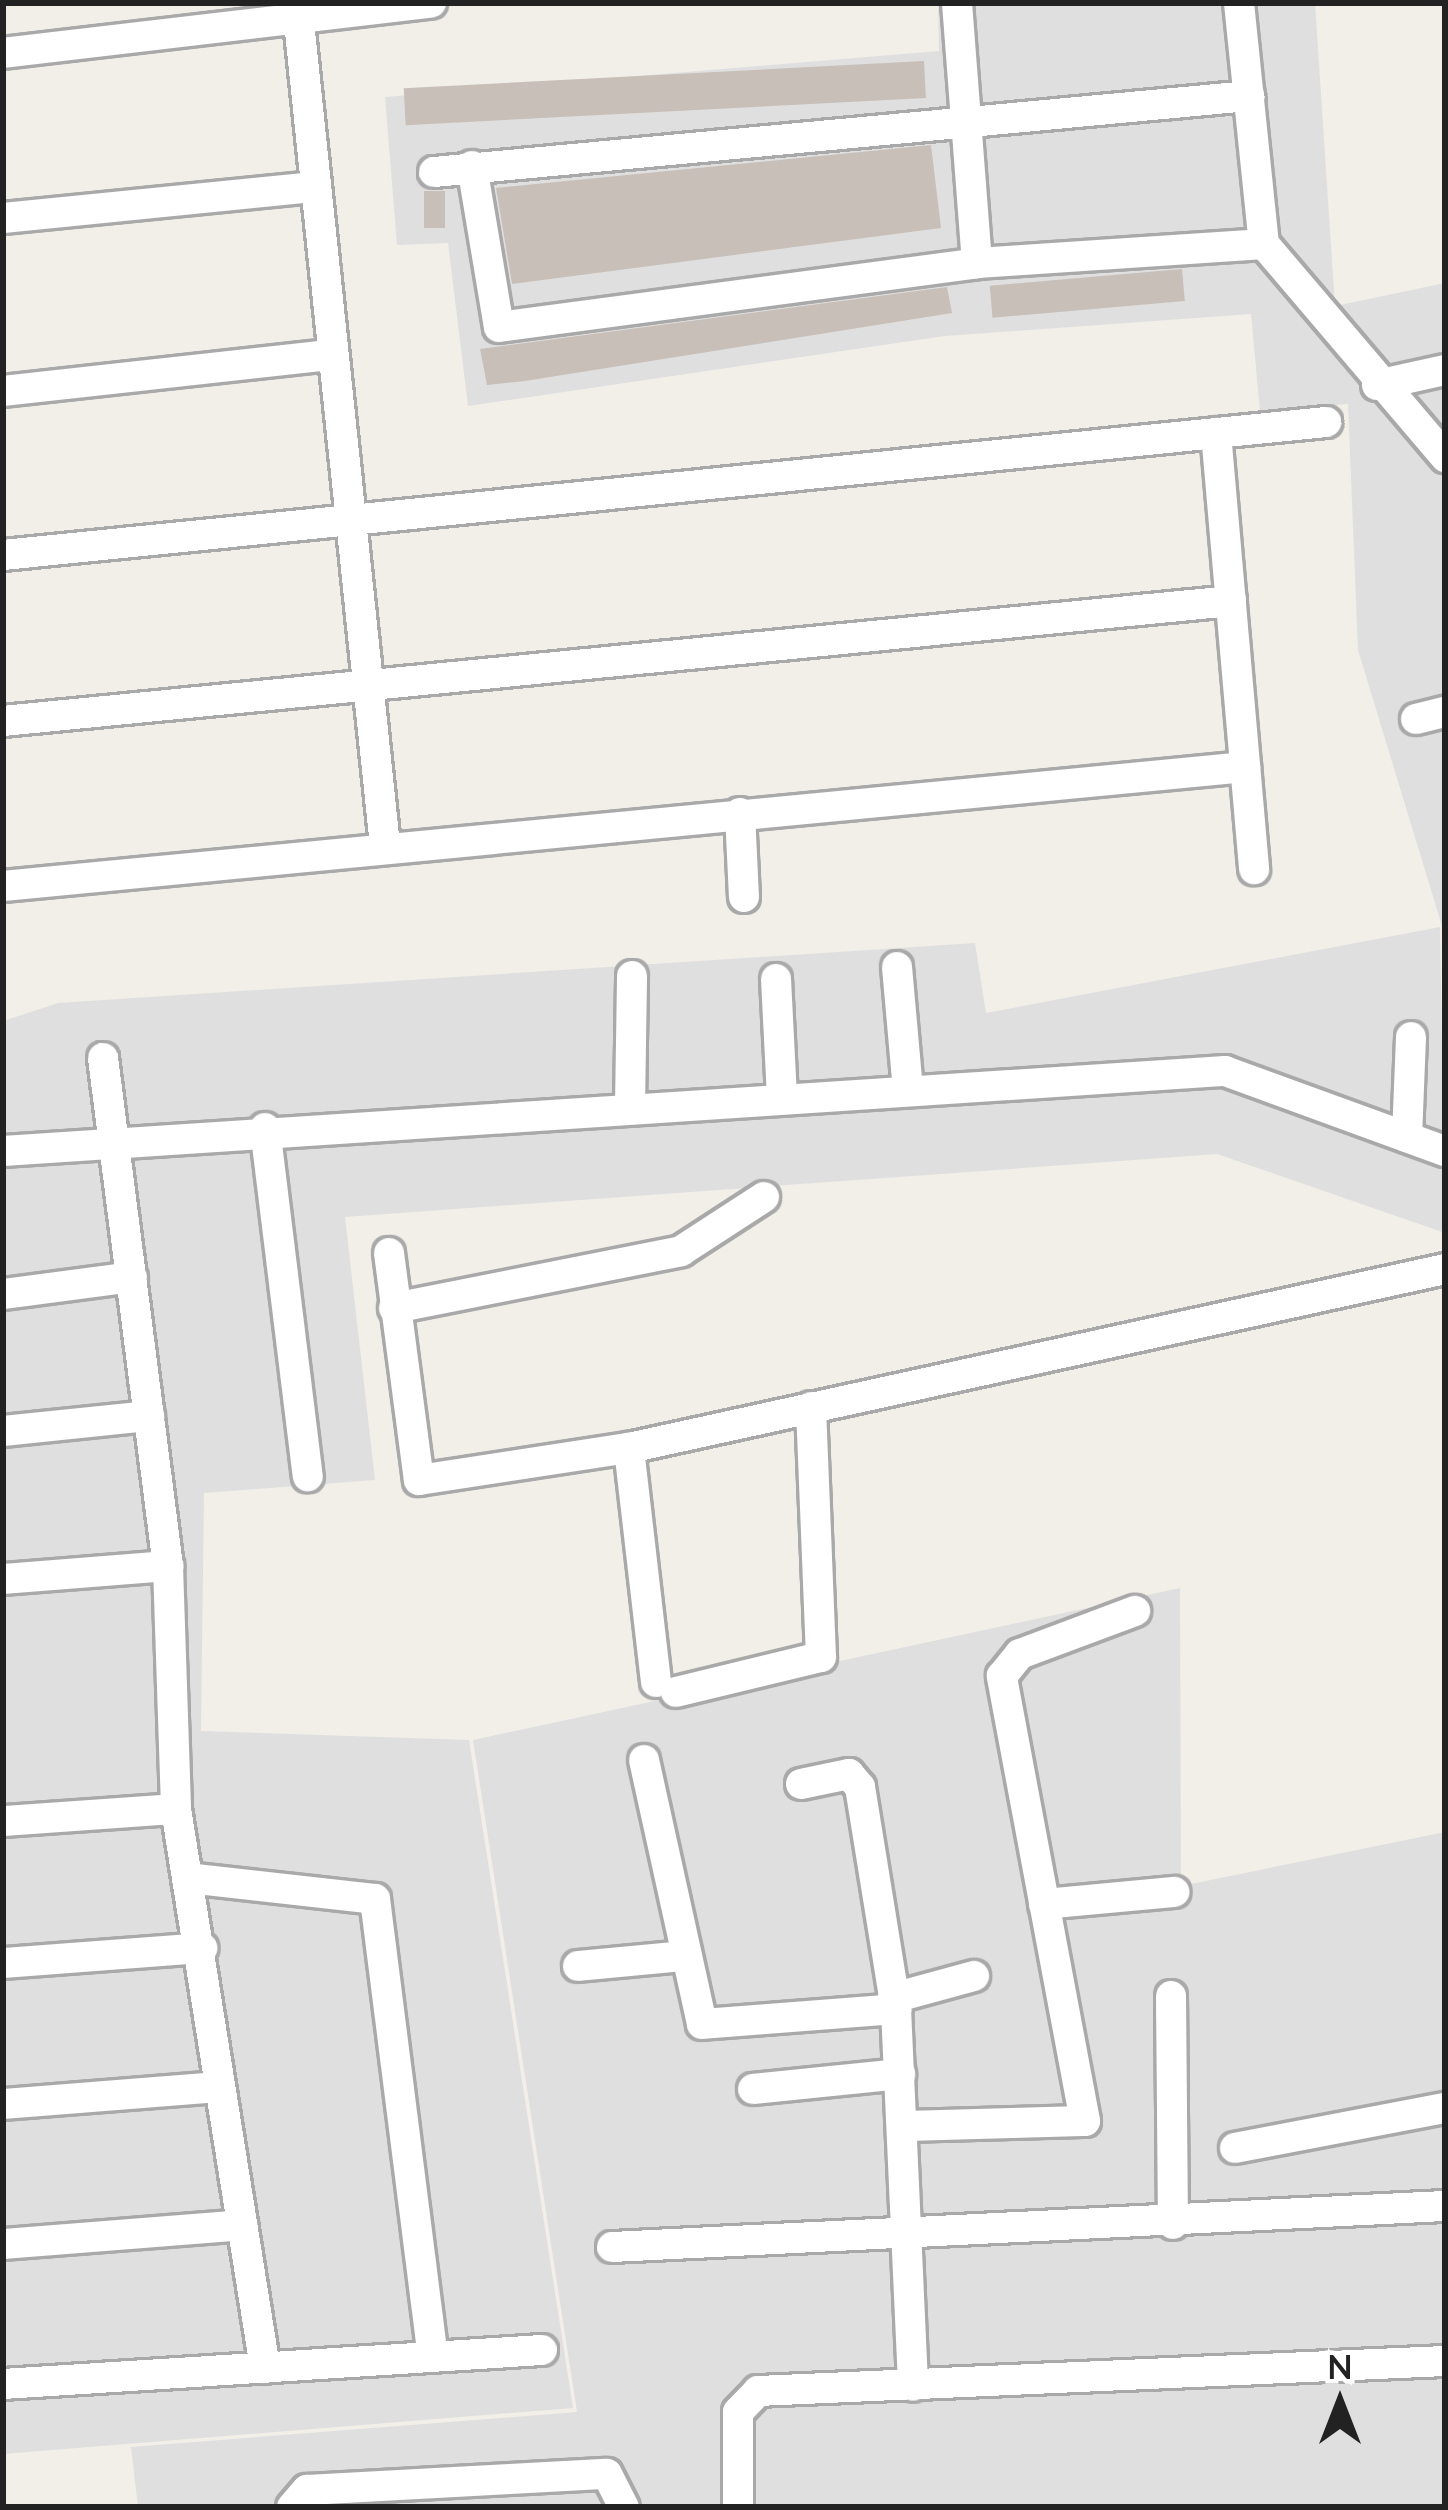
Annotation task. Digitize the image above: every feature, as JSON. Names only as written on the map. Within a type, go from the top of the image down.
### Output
[{"type":"street","points":[[3,53],[299,22],[430,3]]},
{"type":"street","points":[[958,3],[962,118],[977,263]]},
{"type":"street","points":[[1239,3],[1264,244],[1377,385],[1445,457]]},
{"type":"street","points":[[299,22],[328,355],[385,846]]},
{"type":"street","points":[[434,172],[962,118],[1249,96]]},
{"type":"street","points":[[472,166],[499,327],[977,263],[1264,244]]},
{"type":"street","points":[[3,218],[311,187]]},
{"type":"street","points":[[3,391],[328,355]]},
{"type":"street","points":[[1377,385],[1445,370]]},
{"type":"street","points":[[3,555],[1326,422]]},
{"type":"street","points":[[1216,433],[1254,868]]},
{"type":"street","points":[[3,721],[1231,601]]},
{"type":"street","points":[[3,886],[1245,767]]},
{"type":"street","points":[[740,813],[744,897]]},
{"type":"street","points":[[898,967],[908,1090]]},
{"type":"street","points":[[630,1106],[632,976]]},
{"type":"street","points":[[776,980],[782,1097]]},
{"type":"street","points":[[1407,1137],[1412,1036]]},
{"type":"street","points":[[103,1058],[168,1566],[176,1809],[202,1948],[219,2087],[265,2368]]},
{"type":"street","points":[[3,1151],[265,1128],[1225,1072],[1445,1151]]},
{"type":"street","points":[[265,1128],[308,1476]]},
{"type":"street","points":[[394,1308],[681,1251],[764,1197]]},
{"type":"street","points":[[389,1253],[419,1480],[629,1448],[1445,1269]]},
{"type":"street","points":[[3,1294],[132,1277]]},
{"type":"street","points":[[629,1448],[666,1687],[820,1657],[811,1407]]},
{"type":"street","points":[[3,1431],[149,1416]]},
{"type":"street","points":[[3,1579],[168,1566]]},
{"type":"street","points":[[904,2126],[1085,2122],[1002,1676],[1020,1654],[1135,1611]]},
{"type":"street","points":[[644,1760],[702,2024],[894,2003],[974,1976]]},
{"type":"street","points":[[802,1784],[850,1774],[860,1787],[894,2003],[911,2237],[913,2386]]},
{"type":"street","points":[[3,1821],[176,1809]]},
{"type":"street","points":[[188,1878],[374,1899],[433,2355]]},
{"type":"street","points":[[1044,1904],[1174,1892]]},
{"type":"street","points":[[3,1963],[202,1948]]},
{"type":"street","points":[[578,1966],[684,1956]]},
{"type":"street","points":[[1172,1996],[1173,2224]]},
{"type":"street","points":[[753,2089],[900,2074]]},
{"type":"street","points":[[3,2104],[219,2087]]},
{"type":"street","points":[[1235,2148],[1445,2108]]},
{"type":"street","points":[[612,2247],[911,2237],[1445,2206]]},
{"type":"street","points":[[3,2244],[242,2225]]},
{"type":"street","points":[[3,2384],[542,2350]]},
{"type":"street","points":[[738,2507],[744,2397],[1445,2361]]},
{"type":"street","points":[[292,2507],[308,2490],[607,2474],[624,2507]]},
{"type":"shaded area","points":[[938,3],[1315,3],[1335,306],[1445,283],[1445,936],[1358,650],[1348,404],[1260,411],[1251,314],[945,336],[468,406],[448,243],[397,245],[385,97],[939,51]]},
{"type":"shaded area","points":[[1440,927],[1445,1233],[1217,1154],[345,1217],[375,1480],[204,1493],[201,1731],[469,1740],[573,2408],[3,2454],[3,1021],[58,1003],[975,943],[986,1013]]},
{"type":"shaded area","points":[[1180,1588],[1181,1886],[1445,1832],[1445,2507],[138,2507],[131,2447],[577,2412],[473,1740]]},
{"type":"building","points":[[924,61],[926,98],[406,125],[404,88]]},
{"type":"building","points":[[931,145],[941,228],[512,284],[496,188]]},
{"type":"building","points":[[424,191],[445,191],[445,228],[424,228]]},
{"type":"building","points":[[1182,269],[1185,301],[993,318],[990,286]]},
{"type":"building","points":[[947,287],[952,313],[525,381],[487,385],[480,349]]}]
